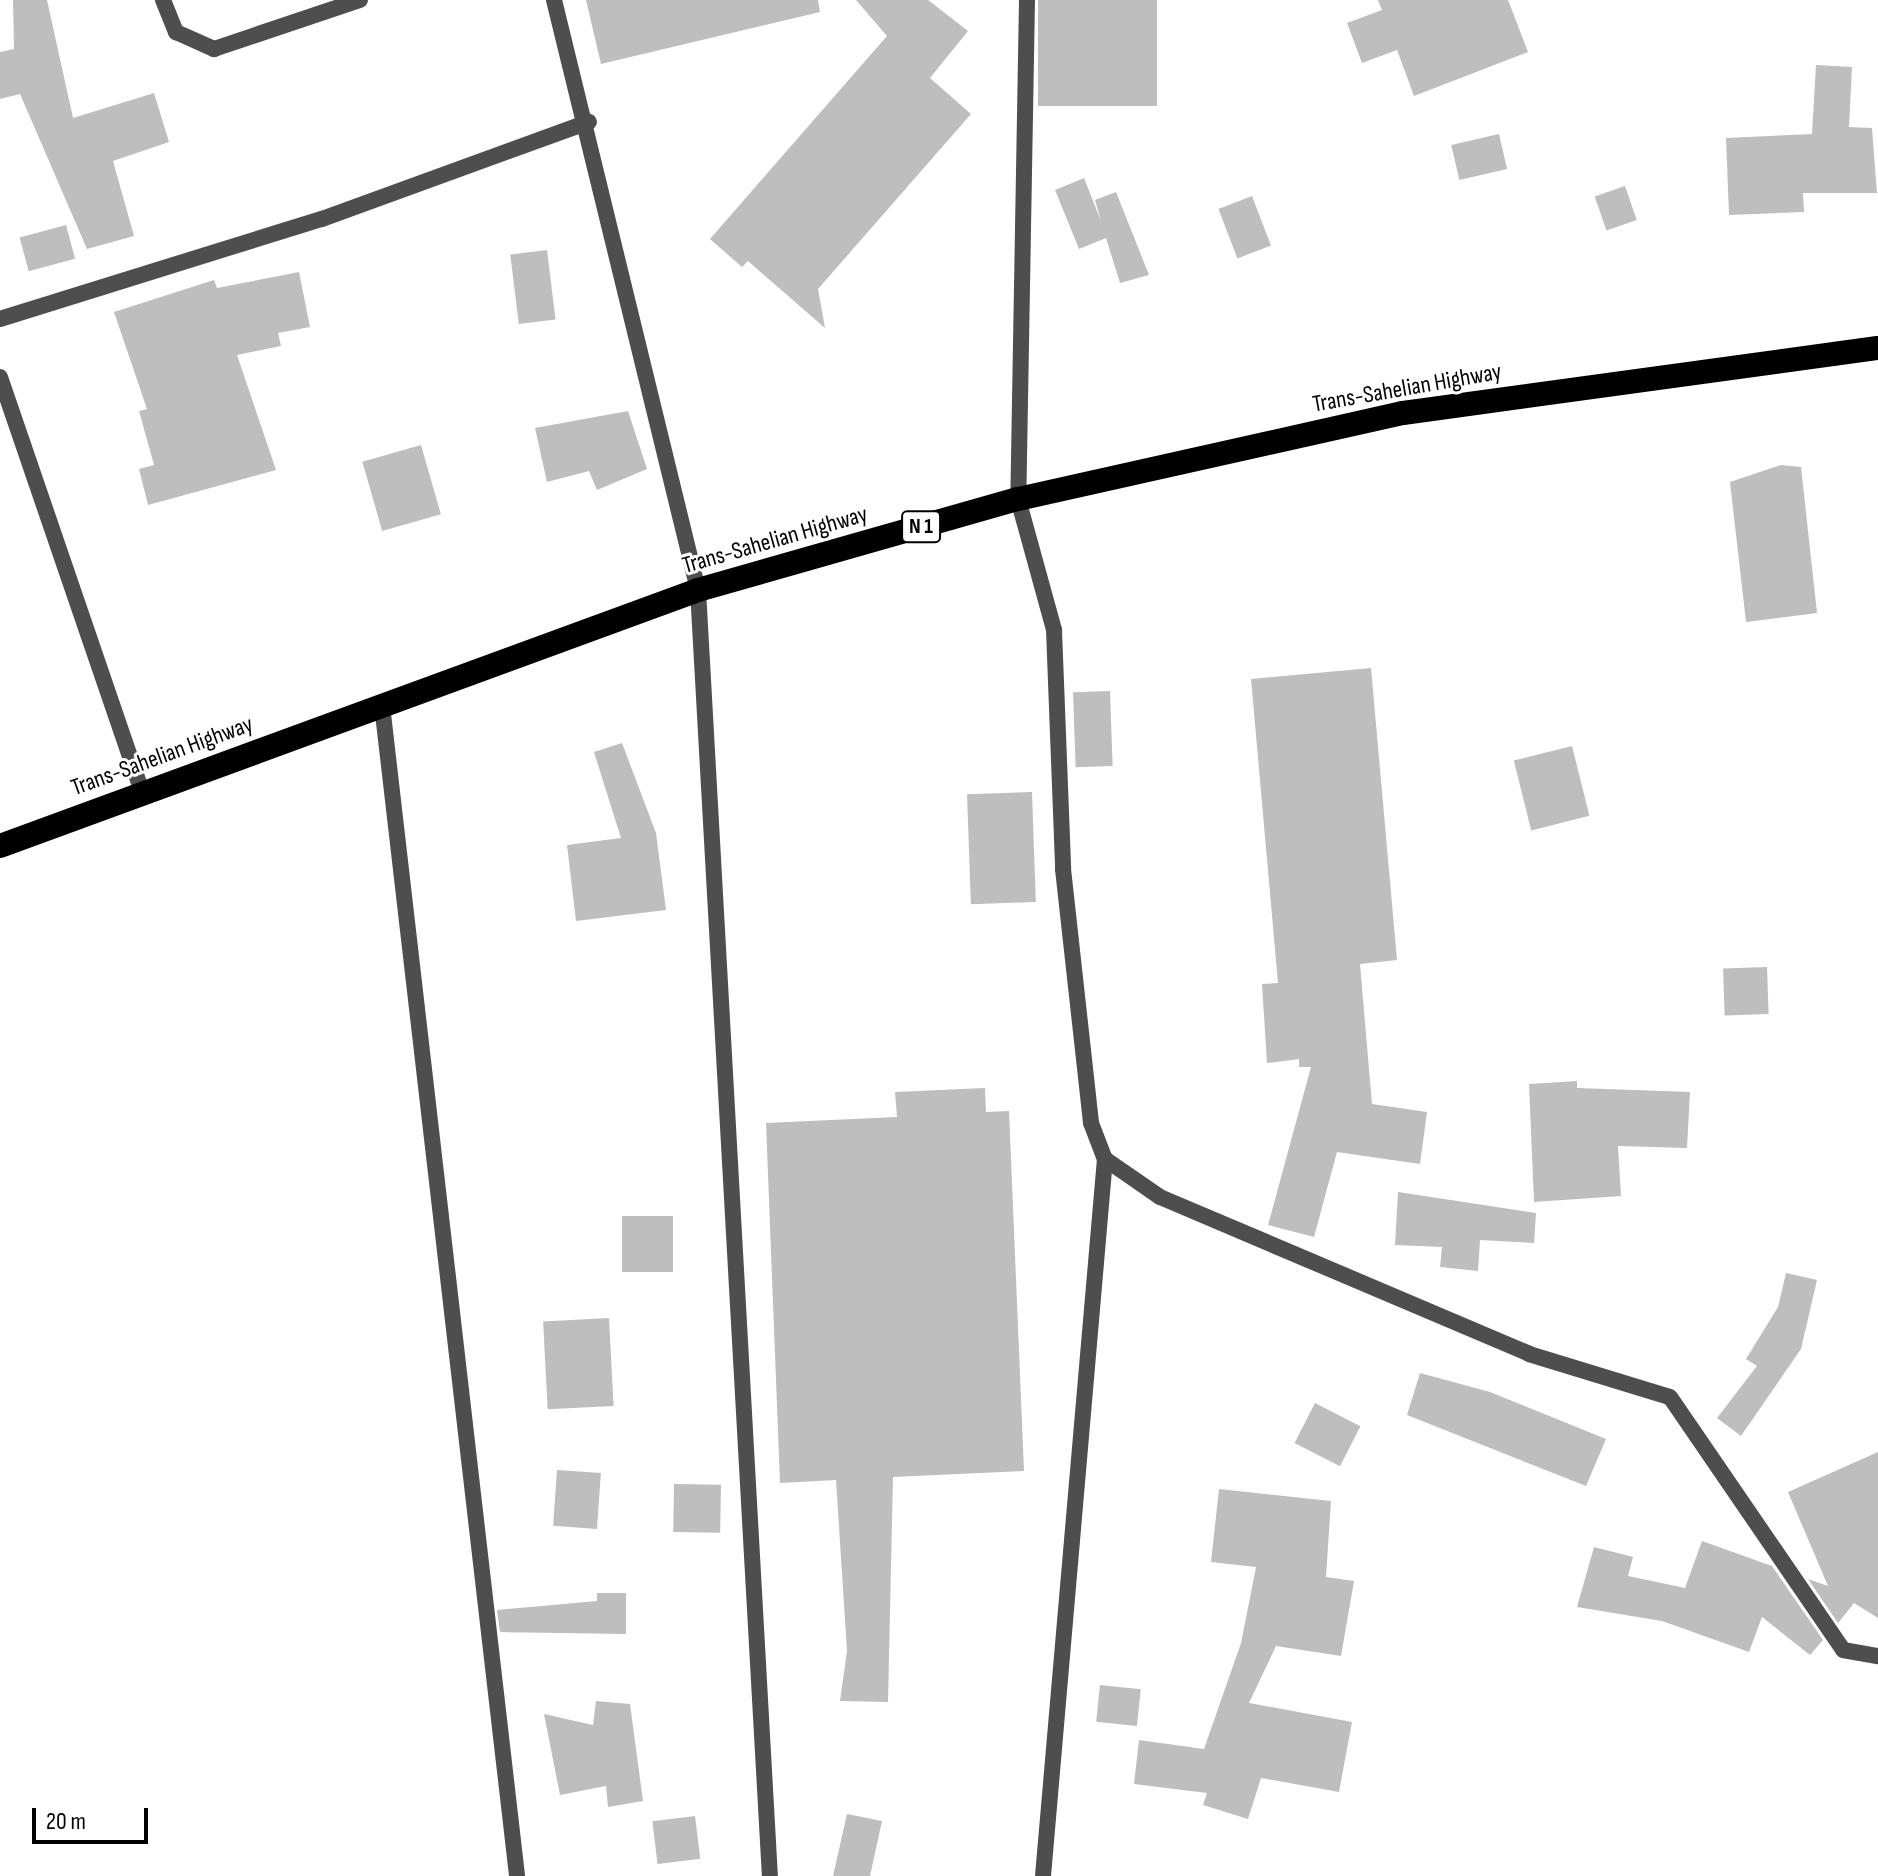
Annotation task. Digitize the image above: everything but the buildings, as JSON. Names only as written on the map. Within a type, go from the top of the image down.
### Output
[{"type":"highway","name":"Trans-Sahelian Highway","points":[[0,846],[698,590],[1018,499],[1403,413],[1878,348]]},
{"type":"street","points":[[163,0],[176,32],[214,49],[360,0]]},
{"type":"street","points":[[554,0],[589,122],[698,590],[770,1876]]},
{"type":"street","points":[[1027,0],[1018,499],[1054,630],[1063,869],[1091,1123],[1105,1159],[1043,1876]]},
{"type":"street","points":[[0,319],[322,219],[589,122]]},
{"type":"street","points":[[0,377],[142,792]]},
{"type":"street","points":[[382,705],[517,1876]]},
{"type":"street","points":[[1105,1159],[1160,1197],[1529,1354],[1670,1397],[1843,1650],[1878,1656]]}]
